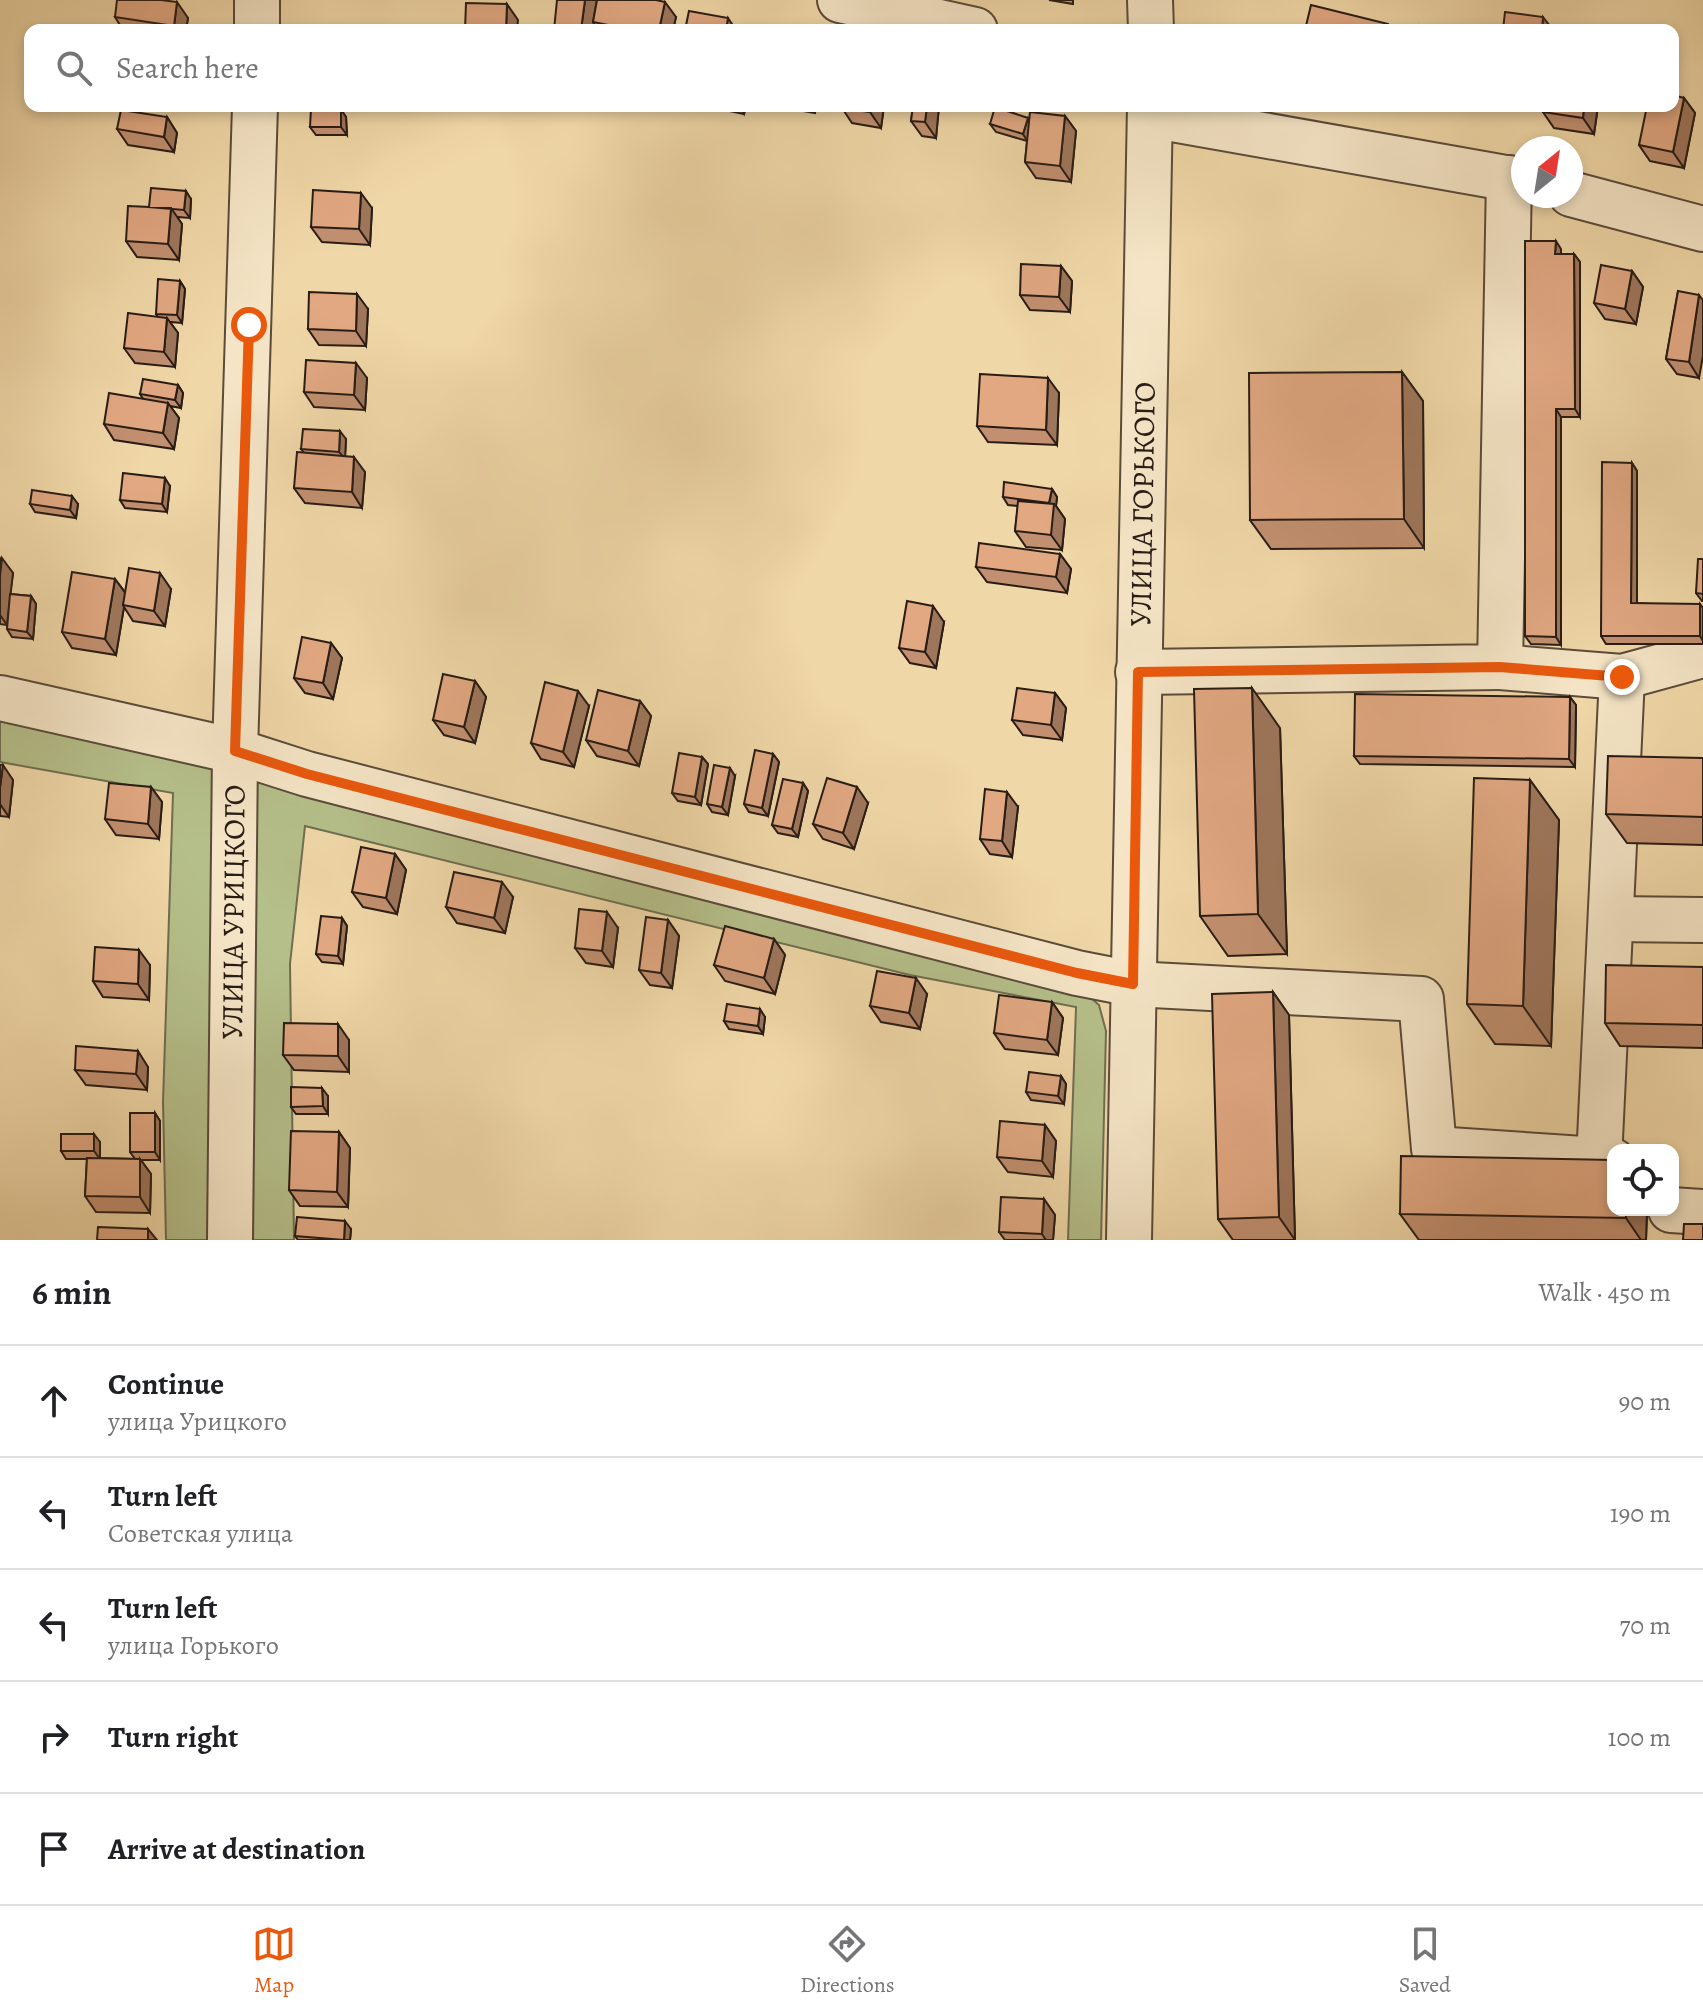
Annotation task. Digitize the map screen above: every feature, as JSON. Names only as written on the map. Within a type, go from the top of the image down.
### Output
[{"type":"street","points":[[257,0],[257,24]]},
{"type":"street","points":[[840,0],[948,24]]},
{"type":"street","points":[[1150,0],[1151,24]]},
{"type":"street","name":"УЛИЦА УРИЦКОГО","points":[[230,1240],[235,751],[255,112]]},
{"type":"street","name":"УЛИЦА ГОРЬКОГО","points":[[1129,1240],[1150,112]]},
{"type":"street","points":[[1160,112],[1511,179]]},
{"type":"street","points":[[1583,197],[1703,229]]},
{"type":"street","points":[[1500,667],[1515,208]]},
{"type":"street","points":[[1138,672],[1500,667],[1622,677],[1703,655]]},
{"type":"street","points":[[0,698],[235,751],[338,782],[1077,973],[1133,984],[1421,999],[1434,1149],[1606,1160],[1611,919],[1622,677]]},
{"type":"street","points":[[1611,919],[1703,920]]},
{"type":"street","points":[[1679,1210],[1703,1212]]},
{"type":"green space","points":[[0,710],[213,760],[218,1240],[166,1240],[163,1102],[173,793],[0,762]]},
{"type":"green space","points":[[267,775],[1081,989],[1099,1005],[1106,1031],[1101,1240],[1068,1240],[1076,1007],[910,975],[305,826],[290,964],[294,1240],[242,1240],[251,783]]},
{"type":"building","points":[[117,0],[177,2],[174,24],[115,17]]},
{"type":"building","points":[[557,0],[585,0],[582,24],[555,24]]},
{"type":"building","points":[[597,0],[665,2],[660,24],[593,22]]},
{"type":"building","points":[[466,3],[507,4],[506,24],[465,24]]},
{"type":"building","points":[[1311,5],[1388,24],[1306,24]]},
{"type":"building","points":[[689,11],[728,18],[727,24],[686,24]]},
{"type":"building","points":[[1505,12],[1543,17],[1542,24],[1504,24]]},
{"type":"building","points":[[1679,97],[1684,98],[1673,152],[1639,145],[1646,112],[1679,112]]},
{"type":"building","points":[[121,112],[167,117],[164,137],[117,129]]},
{"type":"building","points":[[311,112],[341,112],[341,127],[310,127]]},
{"type":"building","points":[[912,112],[926,112],[925,122],[911,121]]},
{"type":"building","points":[[994,112],[1010,112],[1028,118],[1023,134],[990,124]]},
{"type":"building","points":[[1030,112],[1065,116],[1060,166],[1025,162]]},
{"type":"building","points":[[1543,112],[1584,112],[1583,118]]},
{"type":"building","points":[[151,188],[186,191],[184,210],[149,207]]},
{"type":"building","points":[[313,190],[361,193],[359,229],[311,227]]},
{"type":"building","points":[[128,206],[171,208],[168,244],[126,241]]},
{"type":"building","points":[[1525,241],[1556,241],[1555,254],[1574,254],[1575,409],[1556,409],[1556,637],[1525,636]]},
{"type":"building","points":[[1021,264],[1061,266],[1059,297],[1020,295]]},
{"type":"building","points":[[1601,265],[1632,271],[1625,309],[1594,303]]},
{"type":"building","points":[[158,279],[180,281],[177,315],[156,314]]},
{"type":"building","points":[[1678,291],[1699,295],[1689,362],[1666,359]]},
{"type":"building","points":[[309,292],[357,294],[356,331],[308,329]]},
{"type":"building","points":[[128,313],[167,318],[164,352],[124,348]]},
{"type":"building","points":[[306,360],[356,363],[354,395],[304,392]]},
{"type":"building","points":[[1402,372],[1404,519],[1250,520],[1249,373]]},
{"type":"building","points":[[980,374],[1048,378],[1046,430],[977,426]]},
{"type":"building","points":[[143,379],[178,385],[175,400],[140,394]]},
{"type":"building","points":[[109,393],[168,403],[163,433],[104,424]]},
{"type":"building","points":[[303,429],[340,431],[339,452],[301,449]]},
{"type":"building","points":[[297,452],[354,457],[352,492],[294,488]]},
{"type":"building","points":[[1602,462],[1632,463],[1631,603],[1700,604],[1700,636],[1601,636]]},
{"type":"building","points":[[123,473],[165,478],[162,504],[120,500]]},
{"type":"building","points":[[1004,482],[1052,489],[1049,503],[1003,497]]},
{"type":"building","points":[[32,490],[72,496],[70,510],[30,504]]},
{"type":"building","points":[[1018,501],[1054,504],[1051,535],[1015,531]]},
{"type":"building","points":[[979,543],[1060,554],[1056,577],[976,567]]},
{"type":"building","points":[[1698,559],[1703,559],[1703,594],[1696,593]]},
{"type":"building","points":[[129,568],[160,573],[154,611],[123,605]]},
{"type":"building","points":[[72,572],[115,579],[105,639],[62,632]]},
{"type":"building","points":[[10,594],[31,596],[27,632],[7,629]]},
{"type":"building","points":[[907,601],[933,606],[925,652],[899,648]]},
{"type":"building","points":[[302,637],[331,643],[323,683],[294,678]]},
{"type":"building","points":[[443,674],[475,681],[464,727],[433,720]]},
{"type":"building","points":[[545,682],[578,691],[563,752],[531,743]]},
{"type":"building","points":[[1017,688],[1055,693],[1051,725],[1012,720]]},
{"type":"building","points":[[1252,688],[1258,914],[1200,916],[1194,689]]},
{"type":"building","points":[[598,690],[640,701],[628,751],[586,740]]},
{"type":"building","points":[[1355,694],[1570,697],[1569,759],[1354,756]]},
{"type":"building","points":[[755,750],[773,754],[762,808],[744,804]]},
{"type":"building","points":[[679,753],[702,757],[695,797],[672,793]]},
{"type":"building","points":[[1608,756],[1703,758],[1703,817],[1606,814]]},
{"type":"building","points":[[714,765],[730,768],[722,807],[707,804]]},
{"type":"building","points":[[827,778],[857,787],[843,833],[813,824]]},
{"type":"building","points":[[1474,778],[1530,780],[1523,1006],[1467,1004]]},
{"type":"building","points":[[783,779],[803,783],[792,829],[772,825]]},
{"type":"building","points":[[109,783],[151,787],[148,824],[105,819]]},
{"type":"building","points":[[985,789],[1007,792],[1002,841],[980,839]]},
{"type":"building","points":[[361,847],[395,854],[386,898],[352,892]]},
{"type":"building","points":[[454,872],[502,882],[494,918],[446,907]]},
{"type":"building","points":[[579,909],[607,912],[602,951],[575,948]]},
{"type":"building","points":[[321,916],[342,918],[338,956],[316,954]]},
{"type":"building","points":[[646,917],[668,920],[661,973],[639,970]]},
{"type":"building","points":[[725,926],[774,939],[764,978],[714,965]]},
{"type":"building","points":[[95,947],[139,950],[138,984],[93,981]]},
{"type":"building","points":[[1606,965],[1703,967],[1703,1025],[1605,1023]]},
{"type":"building","points":[[877,971],[916,978],[909,1013],[870,1006]]},
{"type":"building","points":[[1273,992],[1279,1217],[1218,1219],[1212,994]]},
{"type":"building","points":[[999,995],[1052,1002],[1047,1040],[994,1033]]},
{"type":"building","points":[[727,1004],[760,1009],[758,1026],[724,1021]]},
{"type":"building","points":[[284,1023],[338,1024],[338,1056],[283,1055]]},
{"type":"building","points":[[76,1046],[138,1051],[136,1074],[75,1070]]},
{"type":"building","points":[[1029,1072],[1061,1076],[1058,1096],[1026,1092]]},
{"type":"building","points":[[291,1087],[322,1088],[323,1106],[291,1107]]},
{"type":"building","points":[[130,1113],[155,1113],[155,1152],[130,1152]]},
{"type":"building","points":[[1000,1121],[1045,1125],[1042,1161],[997,1157]]},
{"type":"building","points":[[291,1131],[339,1132],[337,1192],[289,1190]]},
{"type":"building","points":[[61,1134],[94,1134],[94,1151],[61,1151]]},
{"type":"building","points":[[1401,1156],[1607,1160],[1607,1216],[1626,1218],[1400,1214]]},
{"type":"building","points":[[87,1158],[140,1159],[140,1197],[85,1196]]},
{"type":"building","points":[[1001,1197],[1044,1199],[1042,1234],[999,1232]]},
{"type":"building","points":[[297,1217],[345,1221],[344,1240],[295,1236]]},
{"type":"building","points":[[1684,1224],[1703,1224],[1703,1240],[1683,1240]]},
{"type":"building","points":[[98,1227],[148,1229],[148,1240],[97,1240]]},
{"type":"route","points":[[249,325],[235,751],[307,774],[1077,973],[1133,984],[1138,672],[1500,667],[1622,677]]}]
